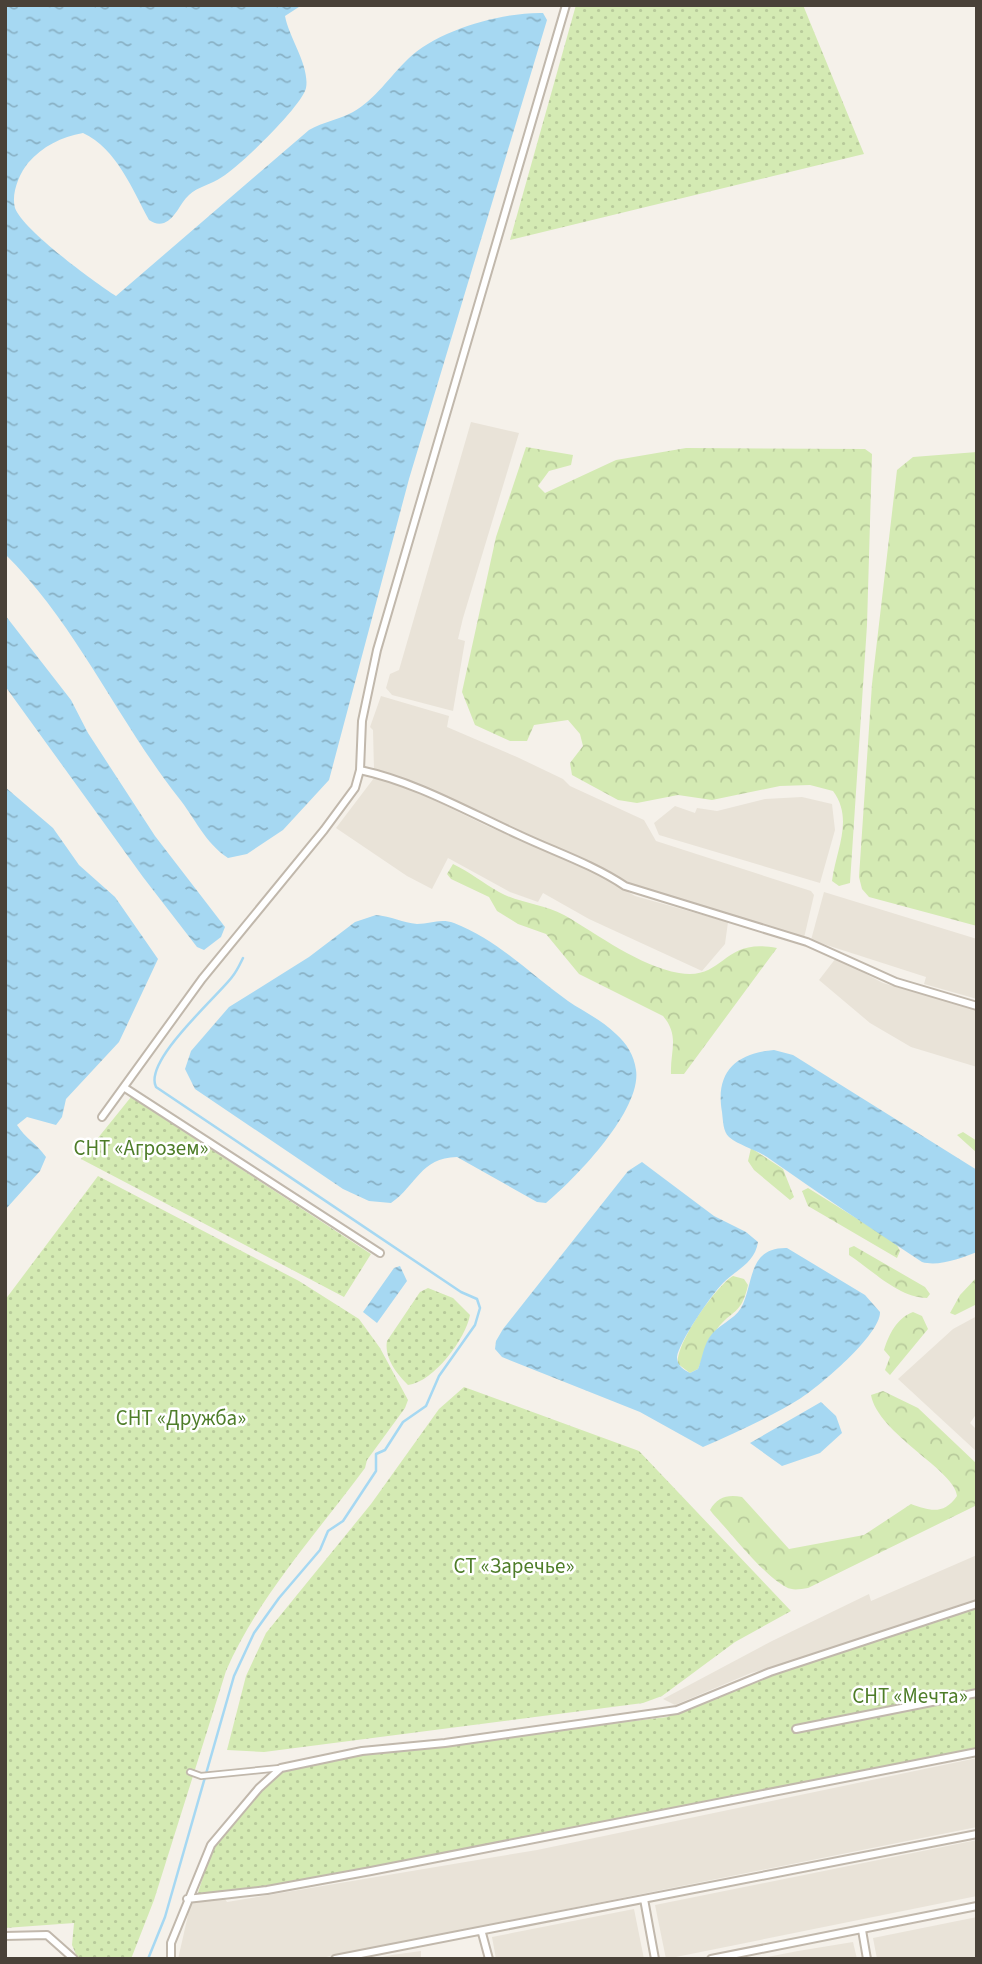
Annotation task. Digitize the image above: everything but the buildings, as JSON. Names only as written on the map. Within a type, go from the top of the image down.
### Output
[{"type":"street","points":[[102,1117],[202,979],[355,788],[359,770],[362,721],[377,650],[566,5]]},
{"type":"street","points":[[359,770],[389,776],[454,804],[602,871],[625,886],[807,942],[896,982],[977,1006]]},
{"type":"street","points":[[125,1088],[380,1253]]},
{"type":"street","points":[[190,1772],[201,1776],[281,1768],[362,1751],[445,1743],[677,1710],[760,1676],[977,1604]]},
{"type":"street","points":[[796,1729],[977,1693]]},
{"type":"street","points":[[187,1899],[267,1890],[396,1867],[977,1752]]},
{"type":"street","points":[[171,1959],[171,1943],[211,1845],[221,1830],[281,1768]]},
{"type":"street","points":[[335,1959],[482,1933],[977,1834]]},
{"type":"street","points":[[644,1899],[655,1959]]},
{"type":"street","points":[[710,1959],[977,1906]]},
{"type":"street","points":[[862,1930],[867,1959]]},
{"type":"street","points":[[482,1933],[489,1959]]},
{"type":"street","points":[[5,1936],[47,1935],[74,1959]]},
{"type":"shaded area","points":[[471,422],[519,433],[458,639],[465,641],[453,711],[392,695],[386,688],[390,674],[399,670]]},
{"type":"shaded area","points":[[381,696],[449,716],[447,727],[517,757],[563,779],[570,786],[644,820],[656,841],[811,891],[814,895],[804,938],[628,884],[613,873],[374,769],[373,730],[370,727]]},
{"type":"shaded area","points":[[374,778],[389,778],[487,826],[591,870],[635,896],[728,922],[725,944],[702,971],[589,919],[543,893],[538,902],[510,892],[448,858],[432,889],[407,876],[336,828]]},
{"type":"shaded area","points":[[802,797],[832,804],[835,830],[820,883],[659,835],[654,823],[675,806],[695,813],[697,808],[717,811],[765,799]]},
{"type":"shaded area","points":[[824,892],[977,939],[977,999],[924,984],[926,977],[811,940]]},
{"type":"shaded area","points":[[836,958],[883,983],[977,1010],[977,1067],[911,1047],[870,1023],[819,980]]},
{"type":"shaded area","points":[[977,1316],[977,1413],[970,1423],[977,1430],[977,1452],[898,1379],[953,1329]]},
{"type":"shaded area","points":[[977,1555],[977,1598],[973,1603],[826,1653],[751,1673],[675,1705],[663,1699],[772,1641],[869,1594],[871,1601]]},
{"type":"shaded area","points":[[977,1758],[977,1827],[316,1959],[178,1959],[191,1902],[225,1899],[227,1902],[537,1850]]},
{"type":"shaded area","points":[[977,1840],[977,1896],[666,1959],[655,1905]]},
{"type":"shaded area","points":[[634,1909],[644,1959],[496,1959],[492,1937]]},
{"type":"shaded area","points":[[977,1917],[977,1959],[877,1959],[873,1938]]},
{"type":"shaded area","points":[[853,1942],[857,1959],[757,1959],[798,1951]]},
{"type":"shaded area","points":[[421,1951],[421,1959],[373,1959],[392,1955]]},
{"type":"green space","points":[[576,5],[803,5],[864,154],[510,240]]},
{"type":"green space","points":[[526,447],[573,455],[571,465],[549,471],[538,486],[545,493],[616,460],[686,448],[865,449],[872,454],[867,625],[850,883],[839,886],[832,881],[843,824],[839,802],[833,791],[810,785],[780,786],[712,800],[678,795],[637,803],[618,800],[572,775],[570,763],[583,746],[580,734],[568,720],[534,725],[527,741],[510,741],[475,725],[462,692],[496,537]]},
{"type":"green space","points":[[977,452],[977,926],[869,897],[862,889],[859,877],[872,684],[897,470],[913,457]]},
{"type":"green space","points":[[453,864],[506,896],[564,915],[634,957],[679,973],[694,974],[706,971],[745,948],[777,948],[684,1074],[671,1074],[673,1037],[663,1016],[579,974],[546,934],[518,924],[497,911],[489,897],[451,879],[447,874]]},
{"type":"green space","name":"СНТ «Агрозем»","points":[[131,1097],[371,1254],[344,1297],[81,1159]]},
{"type":"green space","points":[[963,1132],[977,1141],[977,1153],[957,1135]]},
{"type":"green space","points":[[751,1148],[783,1169],[794,1197],[790,1200],[754,1170],[748,1161]]},
{"type":"green space","name":"СНТ «Дружба»","points":[[98,1176],[299,1281],[359,1319],[380,1348],[408,1400],[367,1460],[365,1468],[271,1591],[239,1644],[226,1671],[154,1900],[131,1959],[78,1959],[72,1945],[74,1923],[5,1928],[5,1300]]},
{"type":"green space","points":[[808,1188],[896,1243],[900,1251],[897,1258],[808,1206],[802,1191]]},
{"type":"green space","points":[[854,1246],[925,1287],[930,1294],[927,1298],[917,1297],[886,1282],[849,1255],[849,1248]]},
{"type":"green space","points":[[733,1276],[744,1279],[748,1285],[742,1302],[717,1329],[698,1369],[690,1373],[678,1364],[683,1343],[707,1303]]},
{"type":"green space","points":[[977,1277],[977,1304],[955,1315],[950,1313],[960,1295]]},
{"type":"green space","points":[[428,1288],[453,1298],[470,1315],[462,1335],[447,1358],[428,1376],[408,1385],[389,1359],[387,1341],[420,1292]]},
{"type":"green space","points":[[913,1312],[922,1316],[928,1329],[890,1375],[885,1370],[890,1357],[884,1350],[886,1344],[898,1322]]},
{"type":"green space","name":"СТ «Заречье»","points":[[464,1387],[639,1451],[791,1611],[735,1642],[662,1696],[643,1703],[264,1752],[227,1750],[246,1676],[266,1633],[371,1504],[439,1409]]},
{"type":"green space","points":[[883,1391],[918,1408],[977,1464],[977,1505],[808,1588],[786,1587],[758,1564],[713,1514],[710,1510],[716,1502],[728,1496],[742,1497],[789,1549],[864,1535],[911,1504],[942,1509],[957,1496],[944,1475],[901,1438],[877,1410],[871,1395]]},
{"type":"green space","name":"СНТ «Мечта»","points":[[977,1606],[977,1749],[281,1888],[197,1896],[212,1848],[262,1789],[277,1775],[293,1767],[358,1754],[667,1717],[732,1688]]},
{"type":"water","points":[[5,5],[302,5],[285,16],[305,71],[306,88],[302,97],[255,149],[222,177],[192,192],[168,221],[160,224],[149,220],[114,159],[95,140],[83,133],[53,143],[28,163],[19,178],[14,197],[15,208],[21,218],[60,255],[116,296],[309,130],[343,117],[369,101],[408,59],[436,39],[490,19],[543,13],[547,20],[409,479],[329,780],[283,830],[247,854],[228,858],[207,838],[135,736],[75,641],[30,581],[5,554]]},
{"type":"water","points":[[5,615],[71,700],[88,733],[155,836],[225,927],[221,937],[204,950],[197,947],[143,877],[5,686]]},
{"type":"water","points":[[5,787],[53,828],[79,865],[115,897],[158,959],[119,1042],[66,1099],[62,1117],[56,1125],[27,1117],[17,1125],[46,1157],[40,1171],[5,1210]]},
{"type":"water","points":[[376,915],[417,924],[449,922],[470,930],[499,948],[568,1001],[605,1024],[629,1050],[636,1070],[635,1086],[629,1104],[589,1161],[546,1203],[537,1202],[457,1157],[435,1162],[427,1167],[391,1203],[369,1201],[343,1189],[195,1089],[185,1069],[191,1051],[229,1007],[309,957],[355,922]]},
{"type":"water","points":[[774,1050],[793,1055],[977,1170],[977,1252],[942,1263],[922,1262],[767,1157],[729,1137],[724,1126],[721,1098],[725,1076],[739,1060]]},
{"type":"water","points":[[642,1162],[714,1216],[746,1232],[758,1242],[749,1261],[718,1289],[689,1330],[677,1357],[685,1370],[690,1373],[698,1369],[709,1338],[741,1308],[758,1260],[774,1249],[787,1248],[865,1295],[880,1312],[878,1322],[860,1346],[810,1392],[765,1418],[703,1447],[640,1412],[502,1357],[495,1349],[503,1329],[628,1171]]},
{"type":"water","points":[[400,1266],[407,1281],[377,1323],[363,1312],[394,1268]]},
{"type":"water","points":[[821,1402],[836,1416],[842,1433],[820,1453],[782,1466],[750,1443]]},
{"type":"waterway","points":[[148,1959],[165,1917],[234,1676],[254,1633],[279,1598],[320,1550],[328,1531],[343,1521],[376,1471],[376,1454],[385,1450],[403,1422],[426,1406],[439,1376],[475,1325],[480,1308],[477,1299],[461,1292],[156,1087],[155,1076],[170,1046],[232,977],[243,958]]}]
